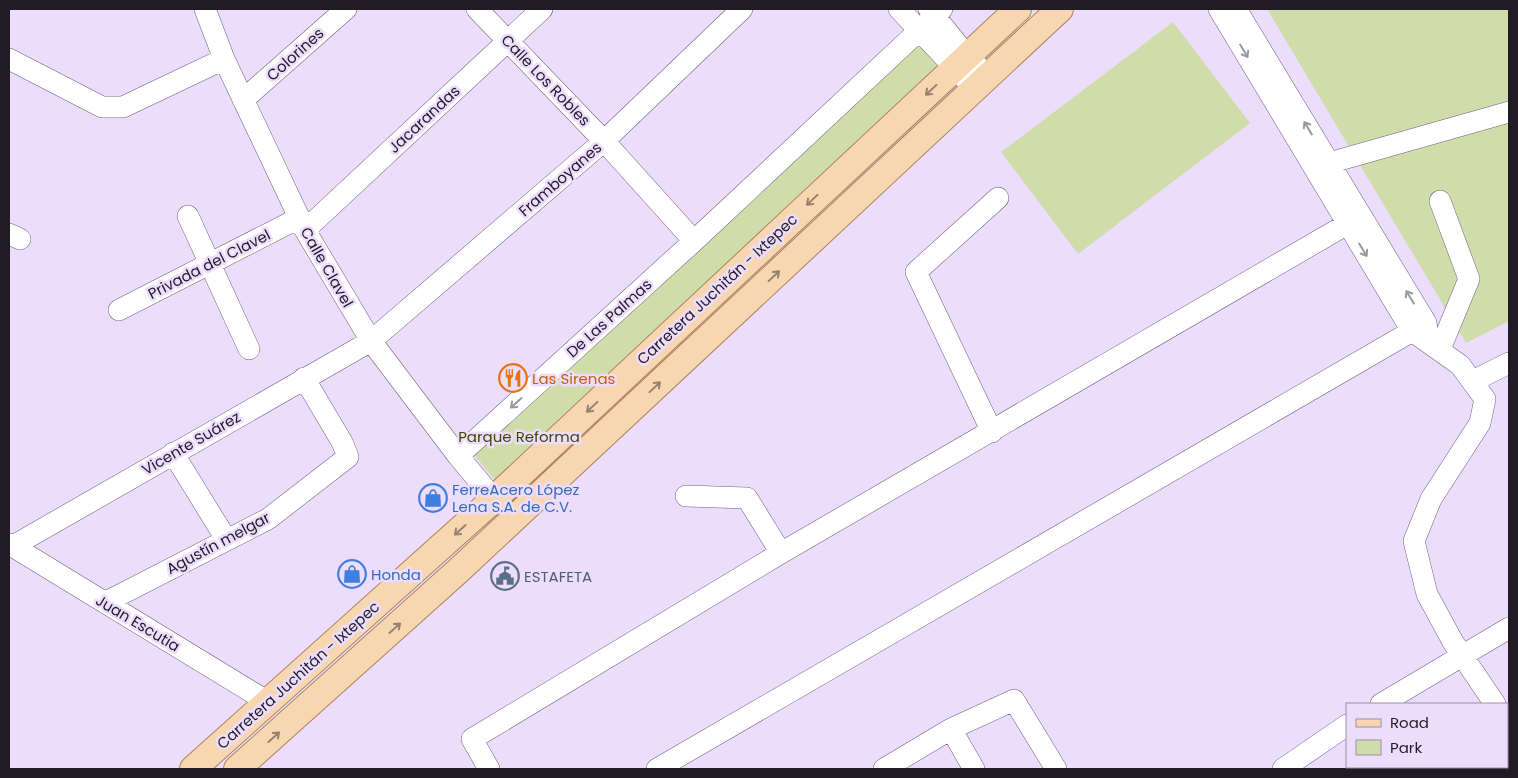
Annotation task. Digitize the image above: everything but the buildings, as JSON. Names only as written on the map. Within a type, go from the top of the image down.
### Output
[{"type":"main road","name":"Carretera Juchitán - Ixtepec","points":[[193,769],[494,499],[1018,9]]},
{"type":"main road","name":"Carretera Juchitán - Ixtepec","points":[[243,766],[466,563],[1060,9]]},
{"type":"street","name":"Calle Clavel","points":[[205,9],[224,58],[302,224],[371,341],[458,456],[494,499]]},
{"type":"street","name":"Colorines","points":[[244,100],[346,9]]},
{"type":"street","name":"Calle Los Robles","points":[[477,9],[604,141],[694,241]]},
{"type":"street","name":"Jacarandas","points":[[302,224],[542,9]]},
{"type":"street","name":"Framboyanes","points":[[371,341],[604,141],[742,9]]},
{"type":"street","points":[[899,9],[931,16],[961,62],[981,82]]},
{"type":"street","points":[[1219,9],[1323,167]]},
{"type":"street","points":[[1236,9],[1323,167],[1426,336],[1460,365],[1485,398],[1480,423],[1431,499],[1414,541],[1427,594],[1462,655],[1494,703]]},
{"type":"street","name":"De Las Palmas","points":[[458,456],[694,241],[931,16]]},
{"type":"street","points":[[9,60],[102,107],[110,108],[123,107],[224,58]]},
{"type":"street","points":[[1323,167],[1509,112]]},
{"type":"street","points":[[992,432],[916,272],[998,198]]},
{"type":"street","points":[[657,769],[1426,336],[1469,279],[1440,201]]},
{"type":"street","points":[[188,216],[249,349]]},
{"type":"street","points":[[489,769],[472,739],[781,553],[1354,220]]},
{"type":"street","name":"Privada del Clavel","points":[[119,310],[210,264],[302,224]]},
{"type":"street","name":"Vicente Suárez","points":[[11,545],[371,341]]},
{"type":"street","points":[[1473,381],[1509,363]]},
{"type":"street","name":"Agustín melgar","points":[[106,602],[268,519],[348,457],[342,442],[304,378]]},
{"type":"street","points":[[173,454],[226,539]]},
{"type":"street","points":[[686,496],[747,498],[781,553]]},
{"type":"street","name":"Juan Escutia","points":[[11,545],[268,702]]},
{"type":"street","points":[[1383,703],[1509,628]]},
{"type":"street","points":[[889,768],[951,729],[1014,700],[1056,769]]},
{"type":"street","points":[[1283,769],[1346,726]]},
{"type":"street","points":[[951,729],[974,769]]},
{"type":"street","points":[[227,738],[243,766]]},
{"type":"green space","points":[[1267,9],[1509,9],[1509,321],[1466,343]]},
{"type":"green space","points":[[1173,22],[1250,123],[1078,254],[1001,152]]},
{"type":"green space","name":"Parque Reforma","points":[[919,40],[940,68],[499,485],[470,450]]},
{"type":"place","name":"Las Sirenas","points":[[513,378]]},
{"type":"place","name":"FerreAcero López Lena S.A. de C.V.","points":[[433,498]]},
{"type":"place","name":"Honda","points":[[352,574]]},
{"type":"place","name":"ESTAFETA","points":[[505,576]]}]
